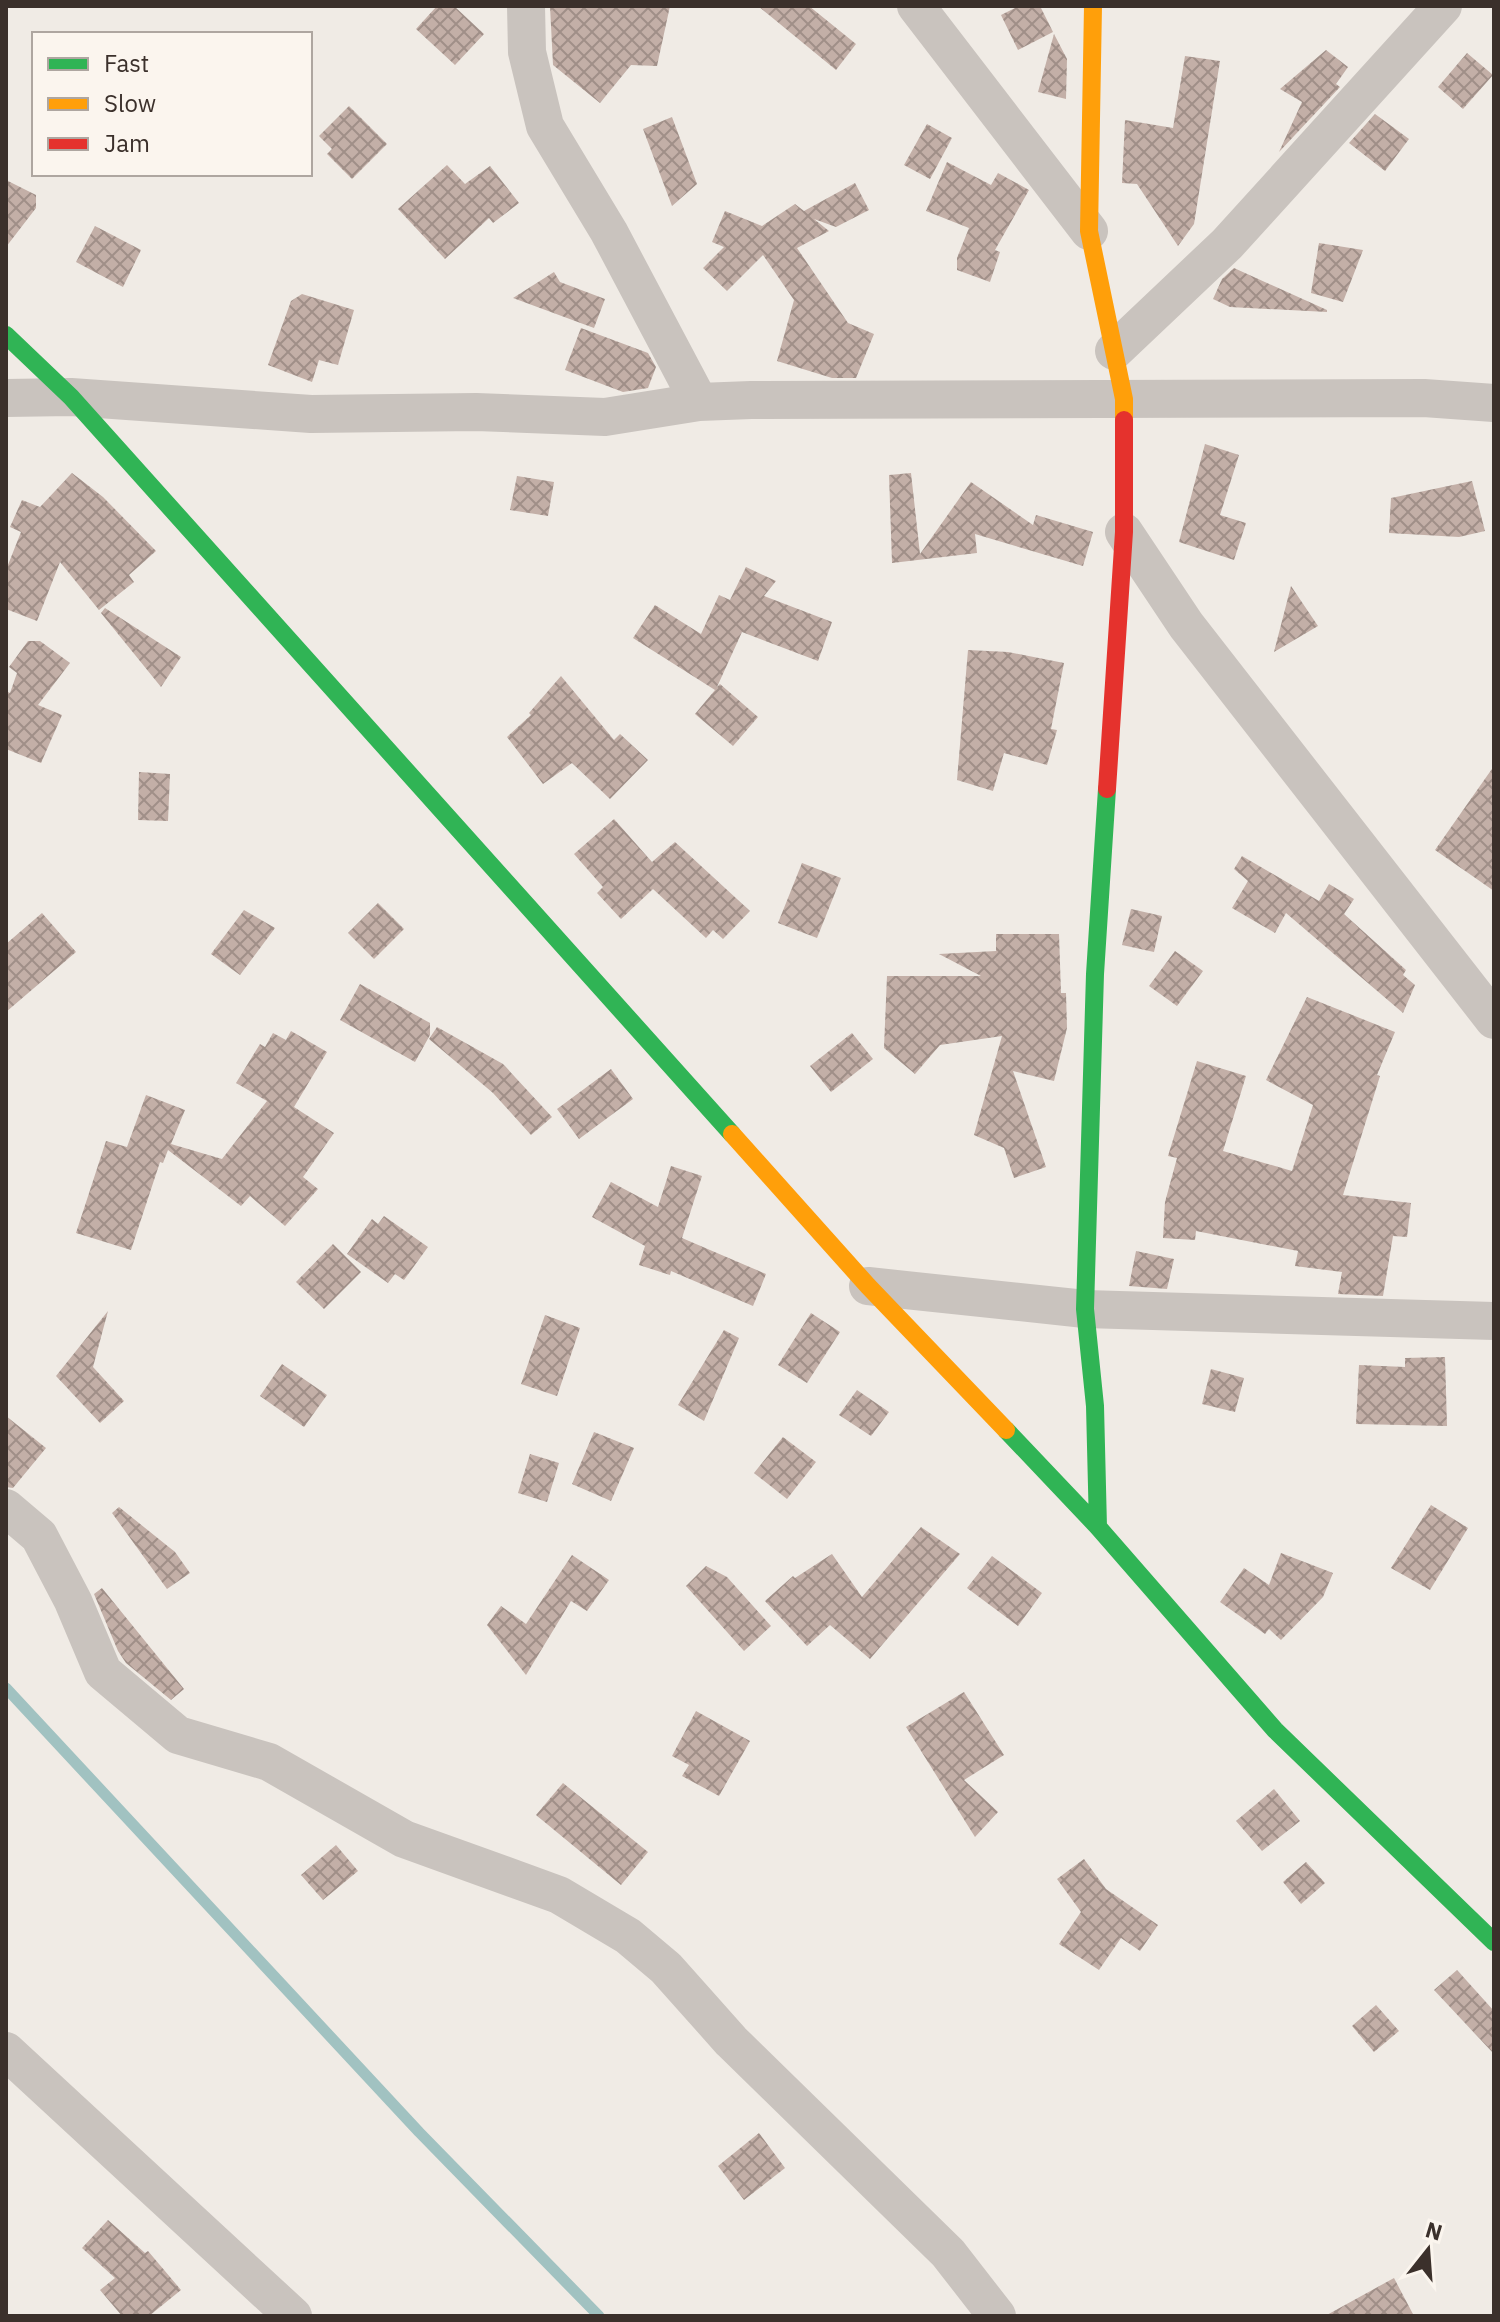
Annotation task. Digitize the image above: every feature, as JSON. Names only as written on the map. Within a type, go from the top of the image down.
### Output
[{"type":"street","points":[[526,6],[527,52],[545,126],[609,232],[699,402]]},
{"type":"street","points":[[916,6],[1089,231]]},
{"type":"street","points":[[1093,6],[1089,231],[1124,399],[1124,532],[1095,974],[1085,1309],[1095,1406],[1098,1527]]},
{"type":"street","points":[[1114,351],[1227,244],[1443,6]]},
{"type":"street","points":[[6,335],[71,397],[868,1286],[1098,1527],[1275,1730],[1494,1942]]},
{"type":"street","points":[[6,398],[71,397],[311,414],[476,412],[605,417],[699,402],[1424,398],[1494,403]]},
{"type":"street","points":[[1124,532],[1186,625],[1494,1020]]},
{"type":"street","points":[[868,1286],[1085,1309],[1494,1321]]},
{"type":"street","points":[[6,1508],[39,1536],[73,1601],[103,1672],[178,1735],[269,1762],[404,1839],[559,1895],[628,1936],[666,1968],[731,2041],[948,2253],[997,2316]]},
{"type":"street","points":[[6,2051],[293,2316]]},
{"type":"building","points":[[437,6],[454,6],[484,34],[455,65],[416,29]]},
{"type":"building","points":[[550,6],[670,6],[657,66],[631,65],[600,103],[553,65]]},
{"type":"building","points":[[758,6],[809,6],[856,44],[836,70]]},
{"type":"building","points":[[1019,6],[1040,6],[1053,32],[1018,50],[1001,15]]},
{"type":"building","points":[[1054,34],[1067,59],[1066,99],[1038,92]]},
{"type":"building","points":[[1326,50],[1348,67],[1336,84],[1340,87],[1279,152],[1302,102],[1280,89]]},
{"type":"building","points":[[1467,53],[1493,75],[1463,109],[1438,87]]},
{"type":"building","points":[[1185,56],[1220,61],[1194,224],[1178,246],[1137,184],[1122,183],[1125,120],[1173,128]]},
{"type":"building","points":[[349,106],[387,144],[352,179],[327,154],[332,149],[319,136]]},
{"type":"building","points":[[1375,114],[1409,139],[1385,171],[1349,143]]},
{"type":"building","points":[[672,117],[697,184],[672,206],[643,129]]},
{"type":"building","points":[[927,124],[952,138],[930,179],[904,165]]},
{"type":"building","points":[[947,162],[991,185],[998,173],[1029,190],[995,250],[1000,252],[990,282],[957,270],[957,258],[969,228],[926,211]]},
{"type":"building","points":[[447,165],[465,184],[490,166],[519,203],[493,223],[489,218],[445,259],[398,209]]},
{"type":"building","points":[[6,180],[36,195],[36,208],[6,247]]},
{"type":"building","points":[[855,183],[869,210],[836,227],[814,219],[829,231],[797,248],[848,323],[874,334],[856,378],[832,378],[777,361],[794,300],[763,255],[727,291],[703,268],[724,247],[712,242],[725,211],[762,226],[795,204],[804,211]]},
{"type":"building","points":[[95,226],[141,250],[123,287],[76,262]]},
{"type":"building","points":[[1319,243],[1363,250],[1343,302],[1311,293]]},
{"type":"building","points":[[1234,268],[1327,312],[1230,307],[1213,299],[1222,279]]},
{"type":"building","points":[[554,272],[560,282],[605,299],[594,328],[513,298]]},
{"type":"building","points":[[302,294],[354,310],[338,365],[319,360],[312,382],[268,365],[291,301]]},
{"type":"building","points":[[581,328],[648,353],[656,367],[648,388],[623,392],[565,370]]},
{"type":"building","points":[[1205,444],[1239,455],[1220,515],[1246,523],[1234,560],[1179,542]]},
{"type":"building","points":[[72,473],[103,497],[156,551],[129,575],[134,582],[99,610],[60,562],[37,621],[6,609],[6,570],[21,532],[10,527],[22,500],[40,507]]},
{"type":"building","points":[[911,473],[920,554],[971,482],[1033,525],[1036,515],[1093,532],[1083,566],[975,534],[977,553],[892,563],[889,475]]},
{"type":"building","points":[[517,476],[554,482],[548,516],[510,510]]},
{"type":"building","points":[[1472,481],[1485,531],[1459,537],[1389,533],[1391,498]]},
{"type":"building","points":[[746,567],[776,581],[764,596],[832,622],[818,661],[742,632],[717,687],[720,684],[758,717],[733,746],[695,714],[715,690],[633,638],[655,605],[701,634],[719,595],[730,600]]},
{"type":"building","points":[[1291,586],[1318,626],[1274,652]]},
{"type":"building","points":[[105,608],[181,657],[161,687],[101,613]]},
{"type":"building","points":[[28,641],[40,641],[70,663],[38,705],[62,715],[41,763],[6,749],[6,691],[10,693],[17,673],[9,667]]},
{"type":"building","points":[[968,650],[1008,652],[1064,663],[1051,729],[1057,730],[1047,765],[1004,753],[993,791],[957,780]]},
{"type":"building","points":[[561,676],[614,740],[620,734],[648,760],[610,799],[572,763],[543,784],[507,737],[531,715],[529,713]]},
{"type":"building","points":[[1494,766],[1494,891],[1435,850]]},
{"type":"building","points":[[139,772],[170,774],[168,821],[138,820]]},
{"type":"building","points":[[614,819],[652,862],[675,842],[750,911],[723,939],[713,930],[706,938],[653,889],[621,919],[597,893],[603,887],[574,854]]},
{"type":"building","points":[[1242,856],[1319,901],[1329,884],[1354,899],[1344,914],[1406,970],[1403,975],[1415,985],[1403,1013],[1286,913],[1275,933],[1232,908],[1248,881],[1234,869]]},
{"type":"building","points":[[802,863],[841,878],[817,938],[778,923]]},
{"type":"building","points":[[378,903],[404,929],[374,959],[348,933]]},
{"type":"building","points":[[1131,909],[1162,916],[1154,952],[1122,945]]},
{"type":"building","points":[[244,910],[275,928],[240,975],[211,954]]},
{"type":"building","points":[[42,913],[76,952],[6,1012],[6,944]]},
{"type":"building","points":[[996,934],[1059,934],[1061,993],[1066,993],[1067,1028],[1054,1081],[1013,1071],[1046,1167],[1014,1178],[1004,1148],[974,1135],[1002,1036],[940,1045],[915,1074],[884,1048],[887,976],[981,976],[939,954],[996,951]]},
{"type":"building","points":[[1175,951],[1203,971],[1177,1006],[1149,986]]},
{"type":"building","points":[[360,984],[430,1023],[430,1035],[415,1062],[340,1020]]},
{"type":"building","points":[[1307,997],[1395,1032],[1377,1075],[1380,1076],[1343,1195],[1411,1203],[1407,1237],[1393,1236],[1383,1296],[1338,1294],[1342,1272],[1295,1266],[1298,1251],[1196,1231],[1195,1240],[1163,1238],[1165,1202],[1177,1158],[1168,1156],[1197,1061],[1246,1076],[1223,1151],[1292,1171],[1313,1105],[1266,1080]]},
{"type":"building","points":[[437,1027],[503,1064],[552,1117],[531,1135],[493,1093],[429,1039]]},
{"type":"building","points":[[291,1031],[327,1052],[294,1107],[334,1133],[303,1177],[318,1189],[285,1226],[250,1196],[241,1206],[168,1150],[163,1163],[160,1162],[131,1250],[76,1233],[106,1141],[127,1147],[146,1095],[185,1110],[171,1144],[222,1159],[267,1101],[236,1083],[260,1044],[265,1047],[273,1033],[286,1040]]},
{"type":"building","points":[[852,1033],[873,1059],[831,1092],[810,1066]]},
{"type":"building","points":[[611,1069],[633,1099],[579,1139],[557,1109]]},
{"type":"building","points":[[671,1166],[702,1176],[682,1238],[766,1274],[753,1306],[671,1271],[670,1275],[639,1265],[645,1246],[592,1217],[611,1182],[658,1207]]},
{"type":"building","points":[[384,1216],[428,1247],[404,1280],[395,1274],[388,1283],[347,1254],[372,1219],[378,1224]]},
{"type":"building","points":[[333,1244],[361,1272],[324,1309],[296,1282]]},
{"type":"building","points":[[1136,1251],[1174,1259],[1167,1289],[1129,1286]]},
{"type":"building","points":[[108,1311],[93,1367],[124,1401],[100,1423],[56,1376]]},
{"type":"building","points":[[811,1313],[840,1332],[807,1383],[778,1365]]},
{"type":"building","points":[[545,1315],[580,1328],[557,1396],[521,1384]]},
{"type":"building","points":[[724,1330],[739,1338],[704,1421],[678,1405]]},
{"type":"building","points":[[1445,1357],[1447,1426],[1356,1424],[1359,1365],[1405,1367],[1405,1358]]},
{"type":"building","points":[[282,1364],[327,1395],[304,1427],[260,1396]]},
{"type":"building","points":[[1211,1369],[1244,1378],[1235,1412],[1202,1404]]},
{"type":"building","points":[[857,1390],[889,1412],[871,1436],[839,1415]]},
{"type":"building","points":[[6,1416],[46,1448],[13,1488],[6,1487]]},
{"type":"building","points":[[594,1432],[634,1448],[611,1501],[572,1484]]},
{"type":"building","points":[[783,1437],[816,1462],[787,1499],[754,1473]]},
{"type":"building","points":[[530,1454],[559,1463],[547,1502],[518,1493]]},
{"type":"building","points":[[1431,1505],[1468,1528],[1430,1590],[1391,1568]]},
{"type":"building","points":[[119,1507],[175,1552],[190,1573],[167,1589],[112,1513]]},
{"type":"building","points":[[921,1527],[960,1554],[870,1659],[830,1625],[807,1646],[765,1601],[793,1576],[795,1578],[832,1554],[862,1597]]},
{"type":"building","points":[[1281,1553],[1333,1573],[1323,1597],[1281,1640],[1269,1629],[1265,1634],[1220,1602],[1244,1568],[1269,1585]]},
{"type":"building","points":[[572,1555],[609,1580],[587,1611],[571,1601],[526,1675],[487,1625],[501,1606],[526,1624]]},
{"type":"building","points":[[992,1556],[1042,1593],[1018,1626],[967,1588]]},
{"type":"building","points":[[706,1566],[727,1577],[771,1626],[744,1651],[686,1586]]},
{"type":"building","points":[[102,1588],[184,1689],[171,1700],[126,1663],[118,1651],[94,1594]]},
{"type":"building","points":[[964,1692],[1004,1755],[964,1780],[998,1812],[975,1837],[906,1727]]},
{"type":"building","points":[[696,1711],[750,1741],[719,1796],[682,1776],[689,1765],[672,1756]]},
{"type":"building","points":[[563,1783],[648,1852],[621,1885],[536,1815]]},
{"type":"building","points":[[1274,1789],[1300,1821],[1262,1851],[1236,1821]]},
{"type":"building","points":[[336,1845],[358,1871],[323,1900],[301,1875]]},
{"type":"building","points":[[1084,1859],[1106,1889],[1158,1925],[1140,1951],[1121,1938],[1099,1970],[1059,1944],[1081,1912],[1057,1879]]},
{"type":"building","points":[[1306,1862],[1325,1883],[1301,1904],[1283,1882]]},
{"type":"building","points":[[1457,1970],[1494,2011],[1494,2054],[1434,1990]]},
{"type":"building","points":[[1376,2005],[1399,2031],[1374,2052],[1352,2026]]},
{"type":"building","points":[[759,2133],[785,2168],[744,2200],[718,2166]]},
{"type":"building","points":[[108,2220],[145,2253],[148,2251],[181,2290],[149,2316],[122,2316],[100,2290],[115,2278],[82,2248]]},
{"type":"building","points":[[1394,2278],[1414,2316],[1325,2316]]},
{"type":"waterway","points":[[6,1688],[419,2132],[599,2316]]},
{"type":"traffic: fast","points":[[6,335],[71,397],[732,1134]]},
{"type":"traffic: fast","points":[[1098,1527],[1095,1406],[1085,1309],[1095,974],[1107,789]]},
{"type":"traffic: fast","points":[[1006,1430],[1098,1527],[1275,1730],[1494,1942]]},
{"type":"traffic: slow","points":[[1093,6],[1089,231],[1124,399],[1124,420]]},
{"type":"traffic: slow","points":[[732,1134],[868,1286],[1006,1430]]},
{"type":"traffic: jam","points":[[1107,789],[1124,532],[1124,420]]}]
